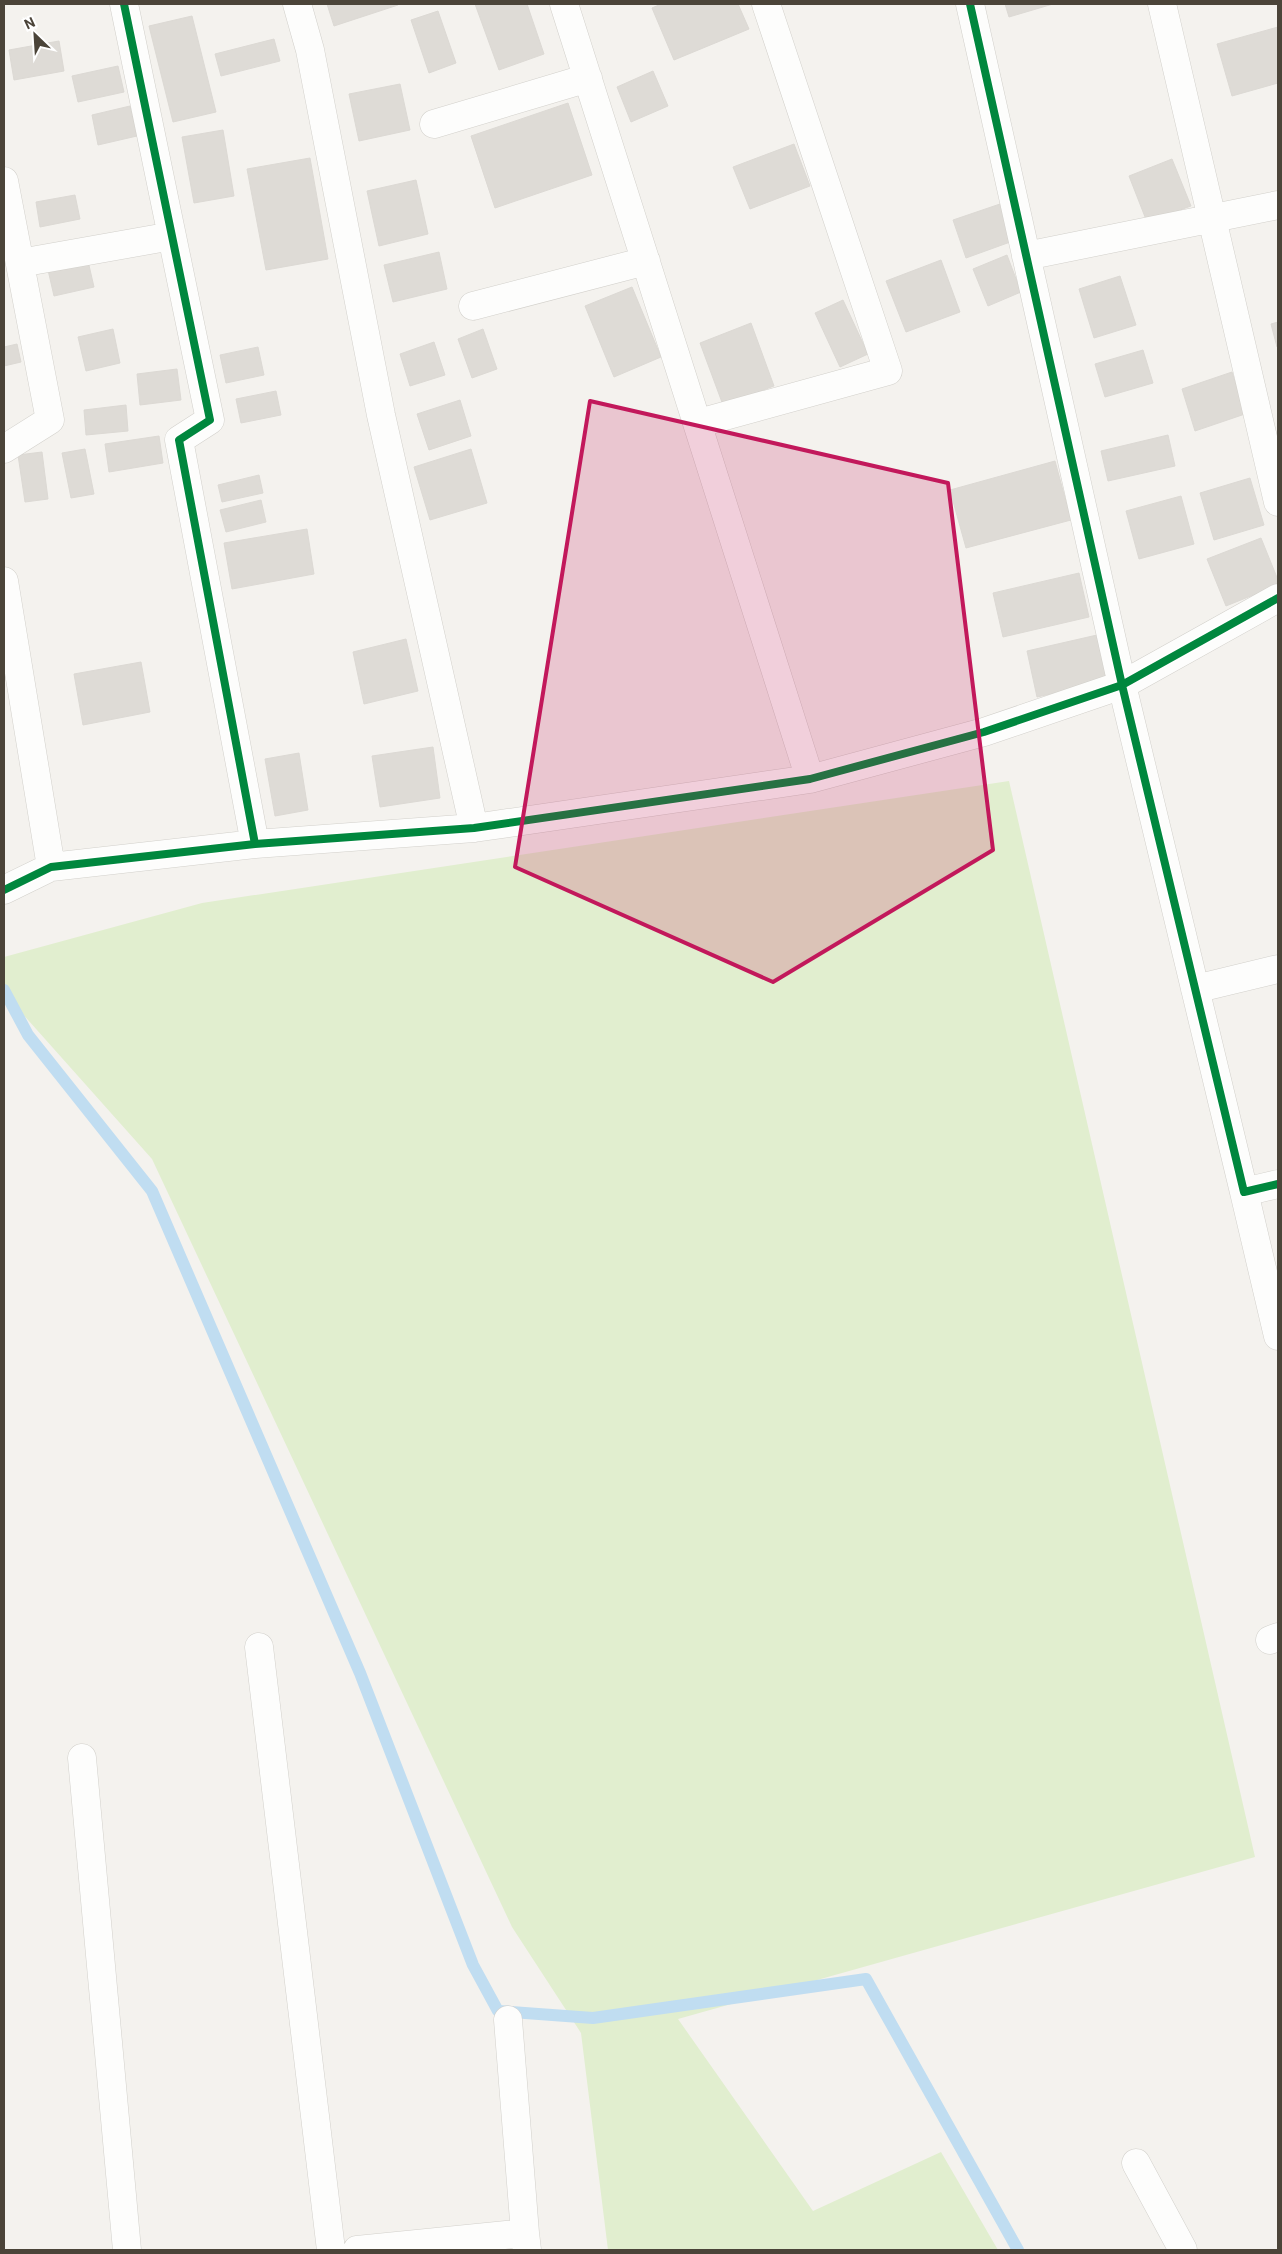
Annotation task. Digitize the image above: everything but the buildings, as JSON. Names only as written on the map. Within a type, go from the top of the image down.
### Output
[{"type":"street","points":[[124,4],[210,420],[180,440],[255,844]]},
{"type":"street","points":[[297,4],[310,50],[381,415],[474,828]]},
{"type":"street","points":[[564,4],[810,779]]},
{"type":"street","points":[[698,423],[888,371],[766,4]]},
{"type":"street","points":[[970,4],[1122,685],[1278,1336]]},
{"type":"street","points":[[1162,4],[1278,502]]},
{"type":"street","points":[[434,124],[588,78]]},
{"type":"street","points":[[4,181],[50,420],[4,449]]},
{"type":"street","points":[[1026,256],[1278,205]]},
{"type":"street","points":[[20,263],[172,236]]},
{"type":"street","points":[[473,306],[646,261]]},
{"type":"street","points":[[4,581],[50,868]]},
{"type":"street","points":[[4,890],[50,868],[255,844],[474,828],[810,779],[984,732],[1122,685],[1278,598]]},
{"type":"street","points":[[1195,989],[1278,969]]},
{"type":"street","points":[[1244,1192],[1278,1184]]},
{"type":"street","points":[[259,1647],[331,2250]]},
{"type":"street","points":[[82,1758],[127,2250]]},
{"type":"street","points":[[357,2250],[526,2242],[508,2020]]},
{"type":"street","points":[[1136,2163],[1183,2250]]},
{"type":"highlighted area","points":[[590,401],[948,483],[993,850],[773,982],[515,867]]},
{"type":"green space","points":[[1009,781],[1255,1857],[678,2019],[813,2211],[941,2152],[998,2250],[608,2250],[581,2033],[512,1927],[152,1159],[4,993],[4,957],[202,903]]},
{"type":"waterway","points":[[4,990],[28,1035],[152,1191],[360,1673],[473,1965],[498,2011],[593,2018],[866,1979],[1018,2250]]},
{"type":"cycle path","points":[[124,4],[210,420],[179,440],[255,844]]},
{"type":"cycle path","points":[[970,4],[1122,685],[1244,1192],[1278,1184]]},
{"type":"cycle path","points":[[4,890],[51,867],[255,844],[474,828],[810,779],[984,732],[1122,685],[1278,598]]}]
